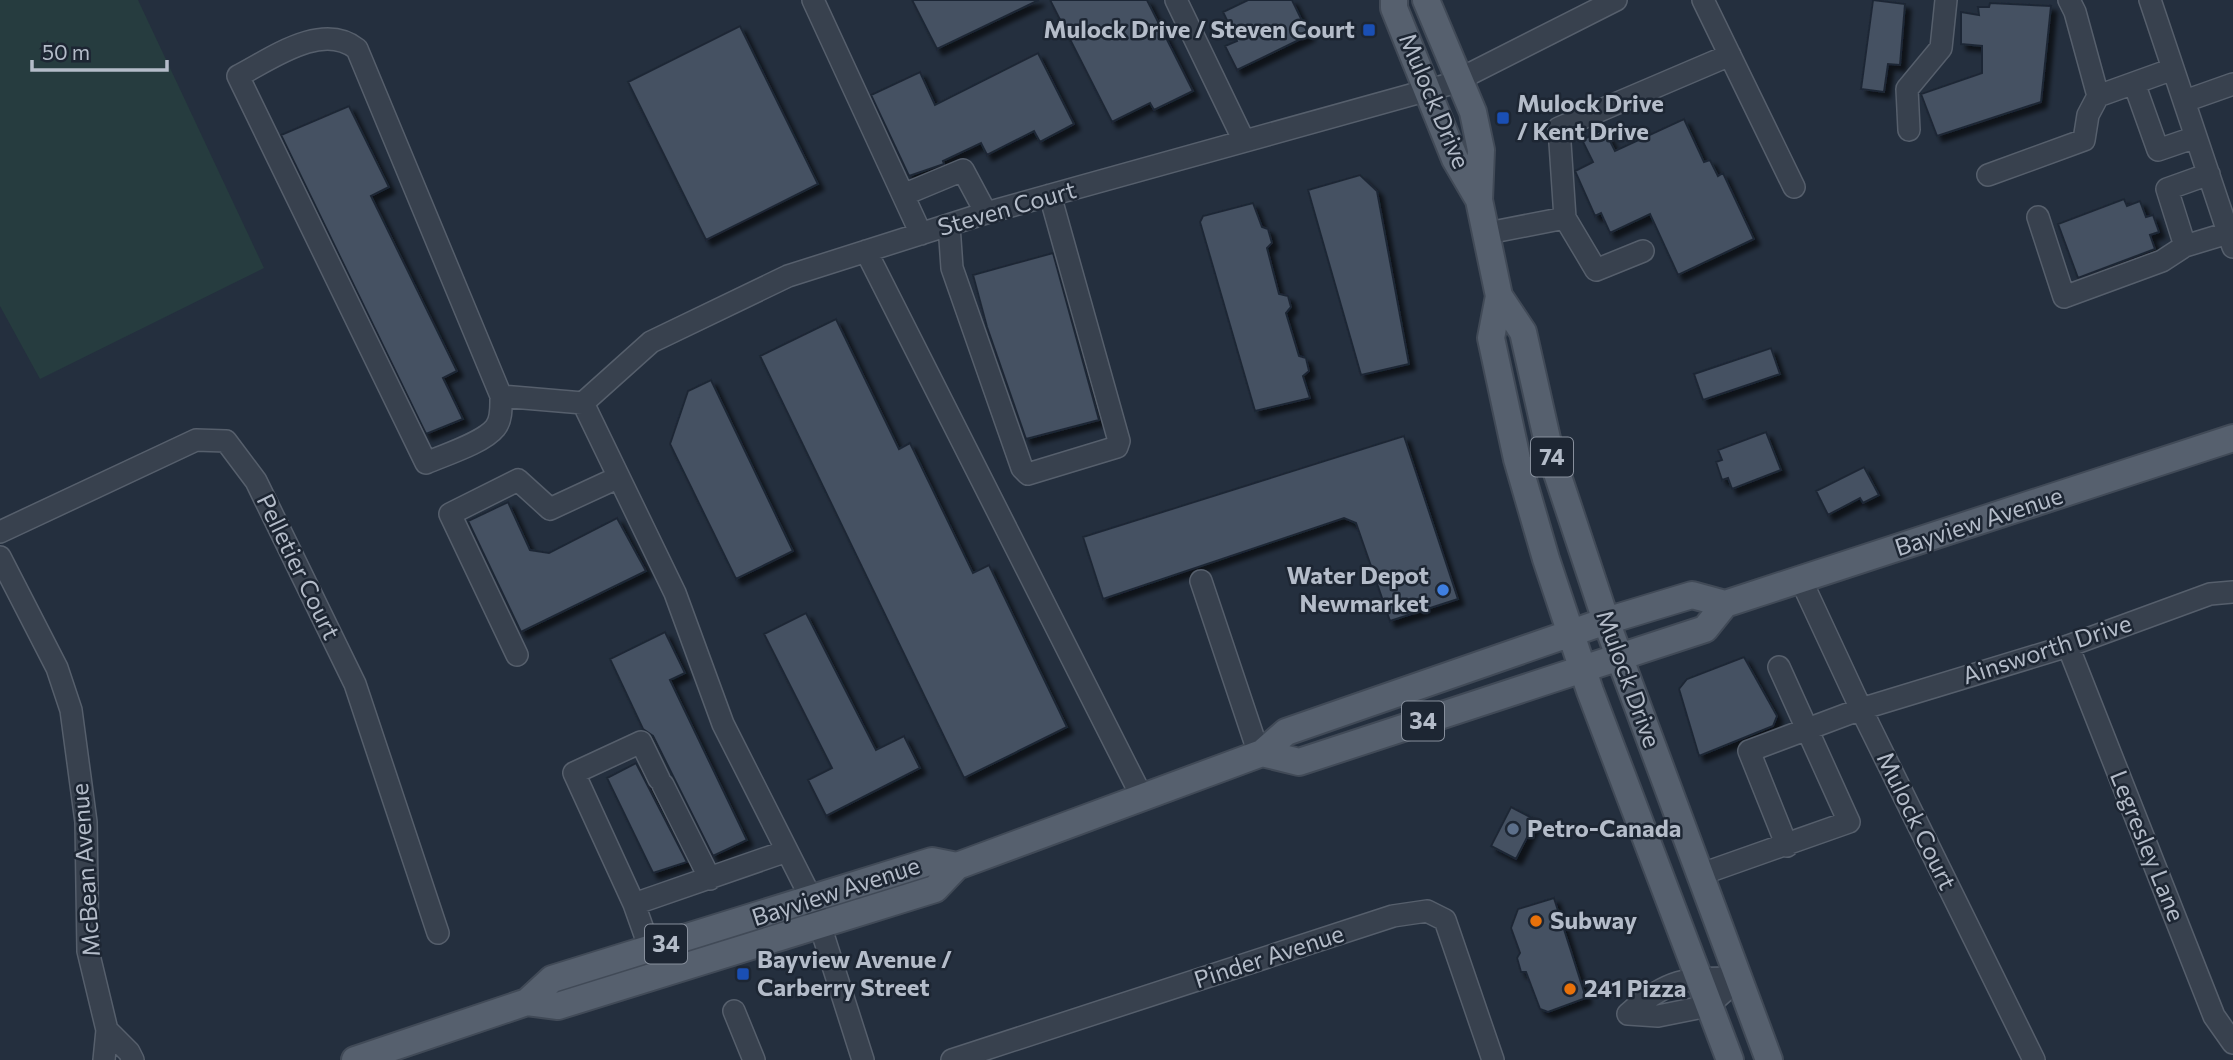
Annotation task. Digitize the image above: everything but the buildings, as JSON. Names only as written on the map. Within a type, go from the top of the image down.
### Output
[{"type":"main road","name":"Mulock Drive","points":[[1394,0],[1394,8],[1455,159],[1479,200],[1499,296],[1491,338],[1517,459],[1570,634],[1696,977],[1730,1060]]},
{"type":"main road","name":"Mulock Drive","points":[[1426,0],[1473,112],[1481,150],[1479,200]]},
{"type":"main road","name":"Mulock Drive","points":[[1499,296],[1522,332],[1550,452],[1606,621],[1769,1060]]},
{"type":"main road","name":"Bayview Avenue","points":[[1724,604],[2233,438]]},
{"type":"main road","name":"34","points":[[1142,797],[1261,754],[1286,732],[1606,621],[1692,595],[1724,604],[1705,629],[1299,762],[1261,754]]},
{"type":"main road","name":"Bayview Avenue","points":[[527,1002],[558,1006],[816,912],[932,862],[957,866],[1142,797]]},
{"type":"main road","name":"Bayview Avenue","points":[[355,1060],[527,1002],[552,979],[650,949],[816,912]]},
{"type":"street","points":[[813,0],[921,234]]},
{"type":"street","points":[[1176,0],[1244,141]]},
{"type":"street","name":"Steven Court","points":[[583,403],[651,342],[684,323],[788,276],[986,213],[1450,84],[1616,0]]},
{"type":"street","points":[[1703,0],[1794,187]]},
{"type":"street","points":[[1909,130],[1907,89],[1941,48],[1946,0]]},
{"type":"street","points":[[2069,0],[2075,12],[2098,96]]},
{"type":"street","points":[[2038,217],[2064,297],[2162,261],[2185,247],[2231,240],[2150,0]]},
{"type":"street","points":[[336,38],[357,49],[501,396],[501,417],[496,428],[426,463],[237,76],[309,41],[336,38]]},
{"type":"street","points":[[1643,251],[1595,270],[1565,218],[1559,128],[1730,55]]},
{"type":"street","points":[[1988,175],[2084,140],[2088,115],[2098,96],[2174,69]]},
{"type":"street","points":[[2134,83],[2158,150],[2196,137]]},
{"type":"street","points":[[2185,101],[2233,84]]},
{"type":"street","points":[[903,195],[963,170],[986,213]]},
{"type":"street","points":[[2185,247],[2166,190],[2209,174]]},
{"type":"street","points":[[949,225],[952,268],[1022,468],[1028,474],[1117,447],[1119,441],[1050,195]]},
{"type":"street","points":[[1488,233],[1565,218]]},
{"type":"street","points":[[866,251],[1142,797]]},
{"type":"street","points":[[501,396],[583,403],[675,593],[723,724],[816,912],[863,1060]]},
{"type":"street","name":"Pelletier Court","points":[[0,532],[196,440],[226,442],[256,481],[355,684],[438,933]]},
{"type":"street","points":[[517,655],[450,514],[518,480],[550,509],[617,478]]},
{"type":"street","name":"McBean Avenue","points":[[0,557],[57,668],[71,710],[86,821],[88,951],[107,1030],[104,1060]]},
{"type":"street","name":"Mulock Court","points":[[1801,580],[1861,709],[2034,1060]]},
{"type":"street","points":[[1201,581],[1261,754]]},
{"type":"street","name":"Ainsworth Drive","points":[[1787,846],[1749,751],[1861,709],[2068,646],[2210,594],[2233,592]]},
{"type":"street","name":"Legresley Lane","points":[[2068,646],[2214,1016],[2233,1043]]},
{"type":"street","points":[[1699,875],[1849,822],[1779,667]]},
{"type":"street","points":[[650,949],[634,904],[574,773],[641,741],[710,878]]},
{"type":"street","points":[[634,904],[787,851]]},
{"type":"street","name":"Pinder Avenue","points":[[952,1060],[1393,916],[1427,911],[1444,920],[1493,1060]]},
{"type":"street","points":[[1696,977],[1738,979],[1708,1006],[1658,1016],[1628,1014],[1651,994],[1696,977]]},
{"type":"street","points":[[734,1011],[754,1060]]},
{"type":"street","name":"McBean Avenue","points":[[107,1030],[133,1060]]},
{"type":"green space","points":[[0,0],[138,0],[264,268],[40,379],[0,306]]},
{"type":"place","name":"Mulock Drive / Steven Court","points":[[1369,30]]},
{"type":"place","name":"Mulock Drive / Kent Drive","points":[[1503,118]]},
{"type":"place","name":"Water Depot Newmarket","points":[[1443,590]]},
{"type":"place","name":"Petro-Canada","points":[[1513,829]]},
{"type":"place","name":"Subway","points":[[1536,921]]},
{"type":"place","name":"Bayview Avenue / Carberry Street","points":[[743,974]]},
{"type":"place","name":"241 Pizza","points":[[1570,989]]}]
